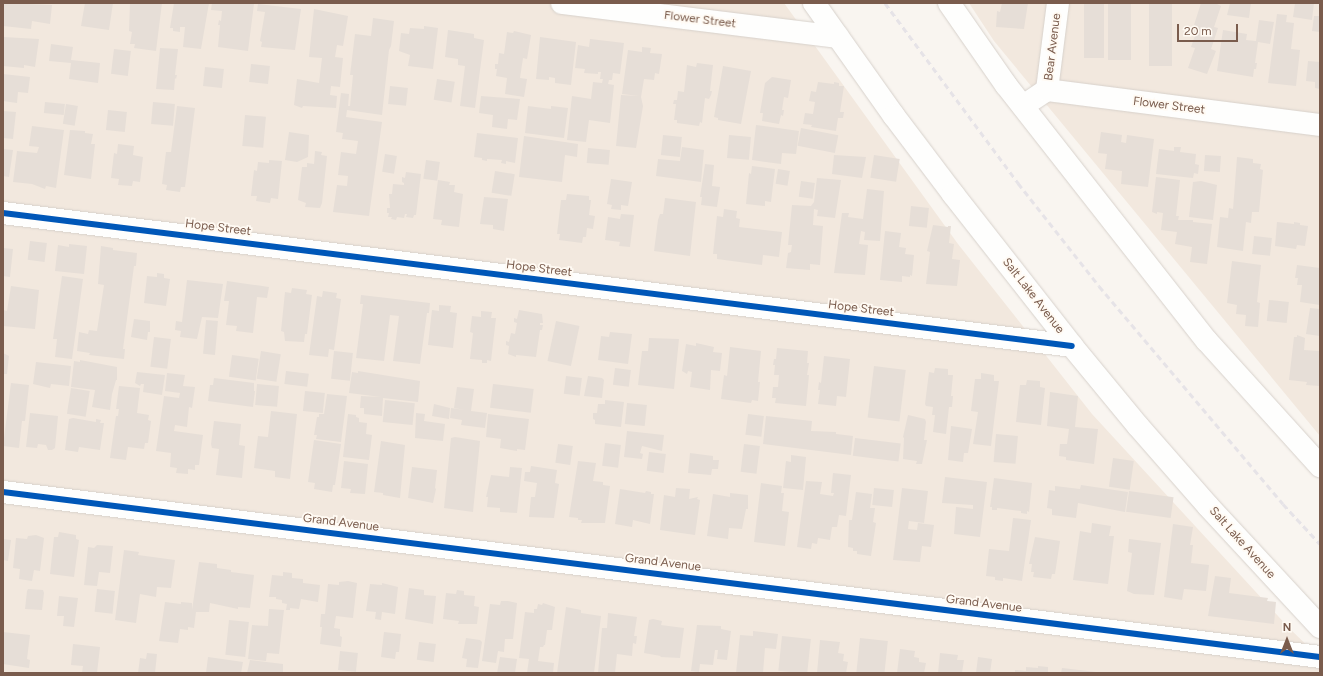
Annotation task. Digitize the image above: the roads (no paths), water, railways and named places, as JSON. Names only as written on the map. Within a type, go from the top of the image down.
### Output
[{"type":"street","name":"Flower Street","points":[[562,3],[838,37]]},
{"type":"street","name":"Salt Lake Avenue","points":[[814,3],[948,188],[1072,346],[1138,426],[1208,506],[1320,626]]},
{"type":"street","points":[[949,3],[1006,84],[1207,341],[1320,466]]},
{"type":"street","name":"Bear Avenue","points":[[1047,90],[1058,3]]},
{"type":"street","name":"Flower Street","points":[[1047,90],[1320,125]]},
{"type":"street","points":[[1023,106],[1047,90]]},
{"type":"street","name":"Hope Street","points":[[3,213],[1072,346]]},
{"type":"street","name":"Grand Avenue","points":[[3,492],[1320,657]]},
{"type":"railway","points":[[885,3],[1018,183],[1099,286],[1283,504],[1320,544]]}]
